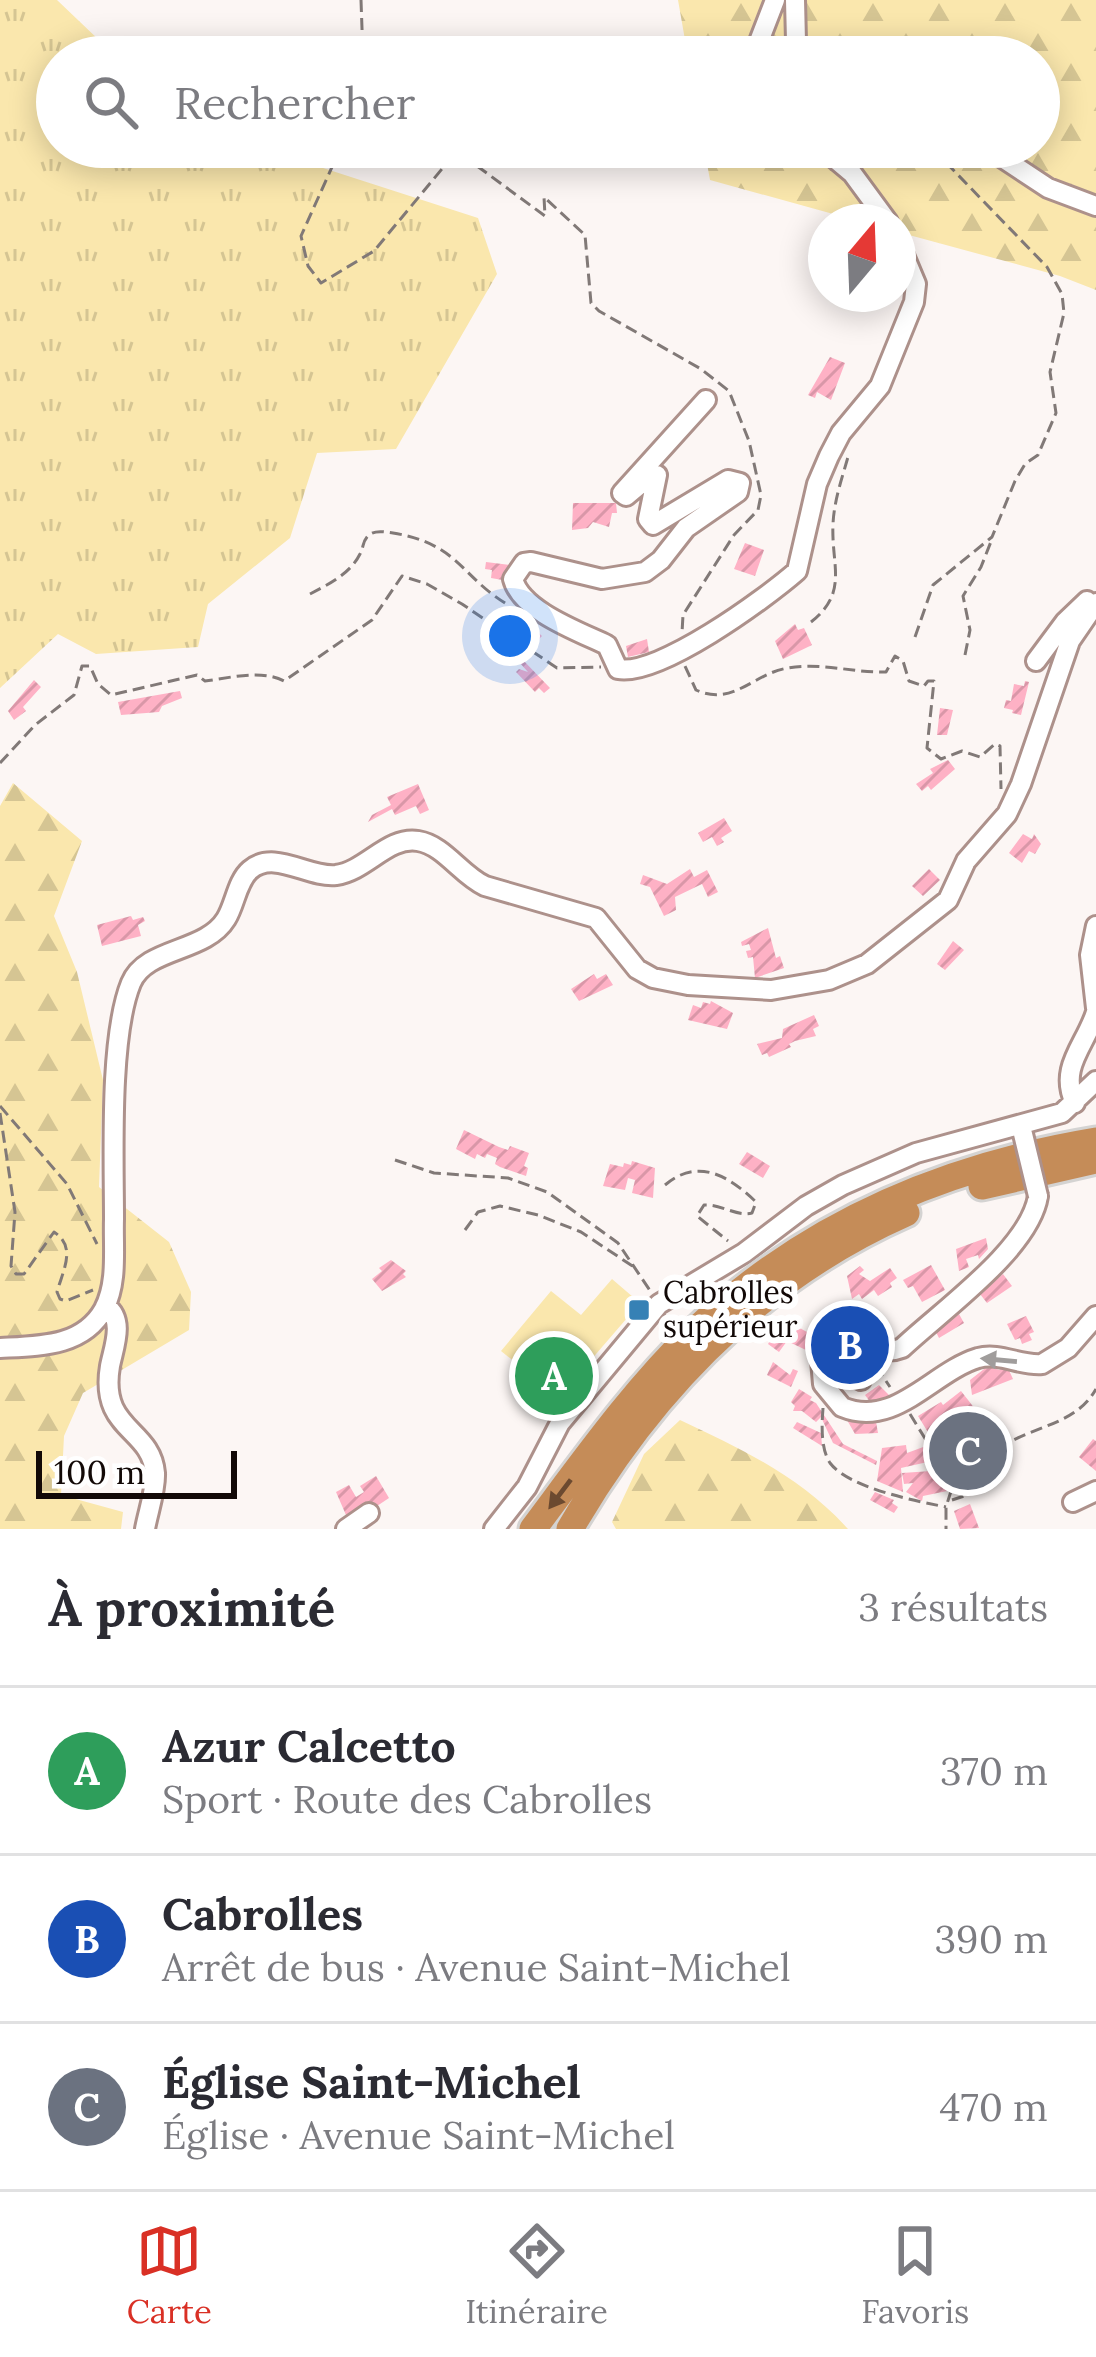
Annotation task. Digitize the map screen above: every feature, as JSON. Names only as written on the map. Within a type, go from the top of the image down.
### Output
[{"type":"highway","points":[[533,1529],[675,1352],[728,1301],[784,1259],[860,1214],[924,1185],[1014,1157],[1096,1141]]},
{"type":"highway","points":[[570,1529],[631,1435],[671,1385],[727,1328],[790,1278],[863,1234],[939,1200],[1014,1177],[1096,1160]]},
{"type":"street","points":[[761,36],[775,0]]},
{"type":"street","points":[[795,0],[796,36]]},
{"type":"street","points":[[847,168],[875,204]]},
{"type":"street","points":[[1018,168],[1048,188],[1096,206]]},
{"type":"street","points":[[706,400],[622,493],[626,496],[657,475],[648,519],[653,525],[728,480],[740,483],[737,492],[686,528],[645,572],[602,579],[531,562],[524,563],[513,579],[520,596],[561,626],[608,646],[614,665],[628,671],[652,666],[781,586],[802,562],[817,484],[829,456],[841,433],[880,386],[910,312]]},
{"type":"street","points":[[145,1529],[155,1474],[148,1453],[109,1403],[107,1385],[118,1324],[109,1299],[116,1096],[122,1030],[132,980],[141,969],[212,936],[232,908],[249,870],[265,862],[280,862],[315,876],[336,875],[356,871],[403,841],[416,840],[485,886],[596,918],[637,970],[653,978],[772,990],[829,980],[867,964],[947,900],[966,861],[996,827],[1021,784],[1070,640],[1096,602],[1090,598],[1065,622],[1036,662]]},
{"type":"street","points":[[1075,1103],[1069,1089],[1070,1065],[1096,1010],[1090,955],[1096,926]]},
{"type":"street","points":[[494,1529],[520,1498],[571,1408],[659,1304],[858,1177],[942,1145],[1021,1130],[1062,1113],[1096,1081]]},
{"type":"street","points":[[861,1380],[853,1365],[874,1353],[902,1348],[1026,1228],[1038,1196],[1021,1130]]},
{"type":"street","points":[[0,1348],[84,1335],[109,1299]]},
{"type":"street","points":[[874,1353],[854,1341],[832,1345],[821,1360],[823,1384],[835,1401],[851,1411],[877,1412],[902,1402],[976,1359],[1002,1357],[1042,1364],[1068,1348],[1096,1316]]},
{"type":"street","points":[[1073,1502],[1096,1491]]},
{"type":"street","points":[[346,1529],[369,1513]]},
{"type":"path","points":[[362,0],[363,36]]},
{"type":"path","points":[[331,168],[301,236],[308,266],[321,283],[374,251],[444,168]]},
{"type":"path","points":[[480,168],[545,216],[544,197],[585,235],[591,303],[599,311],[701,369],[729,391],[749,441],[761,495],[758,510],[734,535],[683,615],[687,675],[696,690],[721,696],[785,668],[886,672],[895,656],[903,661],[909,681],[924,686],[934,681],[927,748],[932,755],[941,759],[962,751],[980,757],[995,744],[1000,746],[1003,803],[996,827]]},
{"type":"path","points":[[951,168],[1047,267],[1062,294],[1063,330],[1050,372],[1056,413],[1038,455],[1025,464],[1015,482],[981,567],[963,596],[970,630],[965,656]]},
{"type":"path","points":[[811,622],[830,608],[836,590],[833,521],[852,443]]},
{"type":"path","points":[[310,594],[348,570],[364,540],[371,532],[381,531],[450,553],[482,588],[526,614]]},
{"type":"path","points":[[915,637],[934,584],[992,537]]},
{"type":"path","points":[[0,763],[35,725],[74,695],[82,666],[90,666],[98,684],[111,695],[197,675],[205,681],[255,675],[284,681],[372,620],[402,576],[462,604],[557,668],[614,665]]},
{"type":"path","points":[[0,1110],[15,1212],[11,1266],[16,1274],[24,1274],[54,1232],[66,1242],[68,1252],[57,1292],[60,1299],[66,1301],[96,1288],[109,1299]]},
{"type":"path","points":[[0,1110],[67,1184],[101,1256]]},
{"type":"path","points":[[395,1160],[434,1173],[508,1178],[547,1192],[618,1243],[659,1304]]},
{"type":"path","points":[[665,1185],[696,1170],[718,1173],[736,1184],[755,1202],[752,1214],[704,1204],[697,1216],[744,1253]]},
{"type":"path","points":[[465,1230],[478,1212],[500,1206],[581,1232],[638,1269]]},
{"type":"path","points":[[874,1353],[879,1374],[937,1458],[944,1461],[952,1488],[946,1529]]},
{"type":"path","points":[[950,1500],[967,1496],[994,1452],[1072,1415],[1096,1389]]},
{"type":"path","points":[[823,1406],[820,1420],[832,1466],[849,1478],[895,1495],[946,1507]]},
{"type":"green space","points":[[0,0],[57,0],[95,36],[36,36],[36,168],[323,168],[478,218],[497,274],[396,449],[317,453],[290,538],[208,604],[198,647],[96,654],[58,634],[0,688]]},
{"type":"green space","points":[[678,0],[1096,0],[1096,290],[916,237],[916,204],[808,207],[710,180],[708,168],[1060,168],[1060,36],[684,36]]},
{"type":"green space","points":[[13,783],[82,841],[54,916],[77,972],[103,1080],[99,1187],[169,1242],[191,1292],[189,1330],[83,1393],[64,1436],[61,1495],[123,1512],[121,1529],[0,1529],[0,806]]},
{"type":"green space","points":[[612,1279],[640,1303],[590,1361],[563,1338],[558,1343],[585,1368],[551,1412],[521,1385],[530,1374],[501,1351],[551,1291],[581,1315]]},
{"type":"green space","points":[[680,1420],[791,1479],[848,1529],[616,1529],[612,1522],[644,1454]]},
{"type":"building","points":[[830,357],[845,363],[831,400],[817,392],[815,398],[808,395]]},
{"type":"building","points":[[573,503],[616,503],[617,513],[612,513],[609,527],[593,522],[588,528],[572,530]]},
{"type":"building","points":[[745,543],[764,550],[755,576],[734,569]]},
{"type":"building","points":[[486,562],[510,565],[508,581],[491,578]]},
{"type":"building","points":[[526,621],[542,636],[534,644],[519,628]]},
{"type":"building","points":[[795,624],[798,630],[804,628],[812,645],[783,659],[775,641]]},
{"type":"building","points":[[647,639],[649,652],[628,657],[626,646]]},
{"type":"building","points":[[522,659],[550,688],[544,693],[539,688],[535,692],[516,672],[528,672],[519,662]]},
{"type":"building","points":[[34,680],[41,687],[14,720],[8,711]]},
{"type":"building","points":[[1029,682],[1021,715],[1012,713],[1004,708],[1006,700],[1011,701],[1014,684],[1024,686]]},
{"type":"building","points":[[180,691],[182,698],[159,712],[121,715],[118,702]]},
{"type":"building","points":[[940,708],[953,710],[947,735],[937,735]]},
{"type":"building","points":[[948,760],[955,769],[931,790],[928,786],[922,791],[916,784]]},
{"type":"building","points":[[418,784],[429,810],[420,814],[416,806],[395,815],[392,809],[368,822],[391,805],[387,797]]},
{"type":"building","points":[[724,818],[732,831],[721,838],[724,842],[717,846],[712,837],[703,842],[698,833]]},
{"type":"building","points":[[1023,834],[1032,839],[1034,834],[1041,844],[1022,863],[1009,853]]},
{"type":"building","points":[[690,869],[694,877],[707,870],[718,892],[708,897],[702,884],[675,897],[676,910],[664,916],[650,887],[640,884],[643,875],[667,884]]},
{"type":"building","points":[[929,869],[940,880],[923,896],[912,886]]},
{"type":"building","points":[[131,916],[145,921],[138,925],[141,936],[102,946],[97,925]]},
{"type":"building","points":[[768,928],[776,958],[780,956],[784,968],[755,978],[753,957],[748,958],[746,951],[751,950],[749,944],[742,946],[741,942]]},
{"type":"building","points":[[953,941],[964,950],[945,970],[937,964]]},
{"type":"building","points":[[594,974],[597,979],[606,974],[613,985],[579,1001],[571,989]]},
{"type":"building","points":[[711,1001],[733,1013],[727,1029],[688,1020],[693,1005],[701,1008],[703,1002]]},
{"type":"building","points":[[814,1015],[819,1026],[813,1029],[816,1036],[795,1041],[769,1057],[762,1055],[757,1044],[782,1038],[783,1029]]},
{"type":"building","points":[[464,1130],[499,1147],[529,1153],[526,1176],[500,1167],[495,1164],[497,1158],[487,1154],[485,1158],[477,1154],[475,1159],[456,1149]]},
{"type":"building","points":[[747,1152],[770,1166],[763,1178],[739,1164]]},
{"type":"building","points":[[632,1161],[655,1168],[653,1198],[632,1193],[635,1180],[628,1178],[625,1190],[603,1186],[610,1164],[623,1167]]},
{"type":"building","points":[[986,1238],[988,1249],[979,1259],[978,1255],[966,1259],[969,1267],[959,1271],[956,1249]]},
{"type":"building","points":[[391,1260],[406,1271],[406,1277],[382,1291],[372,1279]]},
{"type":"building","points":[[931,1265],[945,1290],[922,1302],[913,1286],[908,1288],[903,1280]]},
{"type":"building","points":[[860,1266],[864,1270],[859,1274],[870,1281],[890,1268],[897,1278],[878,1296],[874,1290],[862,1299],[859,1294],[852,1299],[847,1276]]},
{"type":"building","points":[[1003,1274],[1012,1286],[987,1303],[980,1294]]},
{"type":"building","points":[[959,1314],[964,1323],[939,1338],[936,1332]]},
{"type":"building","points":[[1026,1316],[1034,1332],[1029,1334],[1032,1340],[1022,1344],[1007,1324]]},
{"type":"building","points":[[779,1326],[795,1333],[798,1327],[814,1336],[808,1351],[787,1341],[779,1352],[768,1344]]},
{"type":"building","points":[[565,1349],[585,1368],[551,1412],[534,1398],[561,1365],[556,1361]]},
{"type":"building","points":[[773,1362],[790,1375],[793,1369],[798,1371],[791,1387],[767,1375]]},
{"type":"building","points":[[988,1366],[999,1370],[1007,1366],[1013,1379],[972,1395],[970,1380]]},
{"type":"building","points":[[879,1385],[890,1396],[873,1406],[865,1395]]},
{"type":"building","points":[[799,1389],[812,1397],[843,1444],[877,1461],[876,1465],[833,1443],[821,1417],[816,1422],[802,1411],[793,1411],[791,1402]]},
{"type":"building","points":[[961,1391],[979,1414],[934,1442],[918,1416]]},
{"type":"building","points":[[875,1416],[878,1433],[855,1434],[847,1420]]},
{"type":"building","points":[[797,1422],[821,1433],[822,1446],[793,1428]]},
{"type":"building","points":[[976,1438],[981,1443],[975,1448],[976,1455],[961,1465],[954,1454]]},
{"type":"building","points":[[1096,1441],[1096,1471],[1079,1457]]},
{"type":"building","points":[[906,1445],[907,1453],[926,1446],[932,1461],[901,1468],[903,1492],[877,1481],[882,1448]]},
{"type":"building","points":[[940,1462],[947,1491],[923,1496],[922,1501],[906,1492],[913,1483],[904,1484],[902,1473],[931,1471],[932,1464]]},
{"type":"building","points":[[376,1476],[389,1498],[374,1508],[370,1501],[346,1515],[336,1492],[349,1485],[356,1497],[364,1492],[360,1486]]},
{"type":"building","points":[[875,1492],[894,1500],[898,1507],[894,1513],[870,1500]]},
{"type":"building","points":[[970,1504],[979,1528],[960,1529],[954,1511]]},
{"type":"place","name":"Cabrolles supérieur","points":[[639,1310]]},
{"type":"place","name":"Cabrolles","points":[[850,1345]]},
{"type":"place","name":"Azur Calcetto","points":[[554,1376]]},
{"type":"place","name":"Église Saint-Michel","points":[[968,1451]]}]
